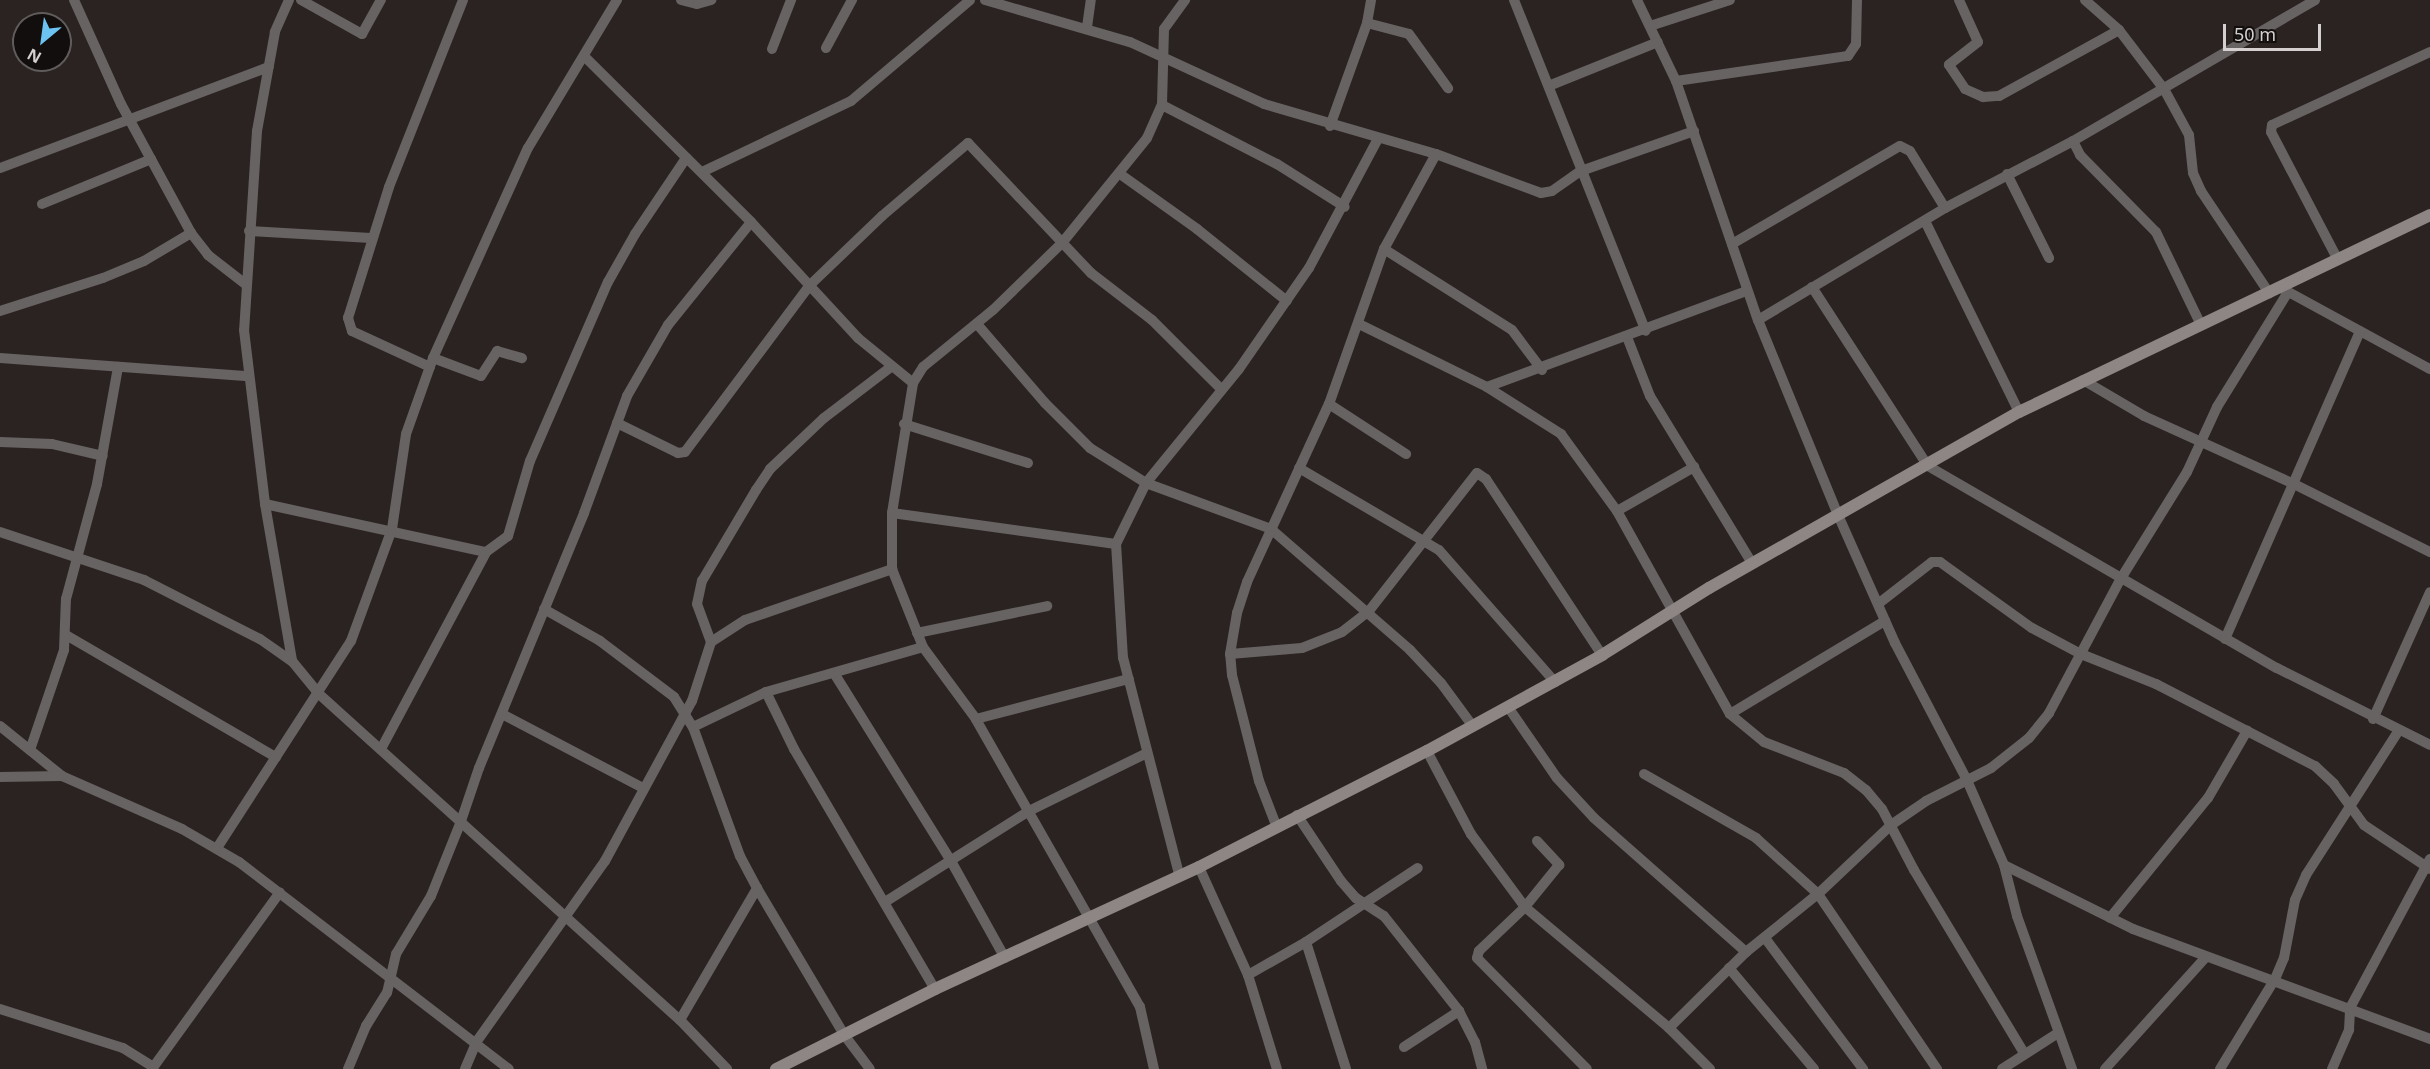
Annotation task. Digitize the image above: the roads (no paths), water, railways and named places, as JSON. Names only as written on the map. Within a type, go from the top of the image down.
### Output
[{"type":"street","points":[[74,0],[130,121],[191,233],[208,255],[244,283]]},
{"type":"street","points":[[289,0],[275,32],[257,131],[244,283],[248,376],[265,504],[292,661]]},
{"type":"street","points":[[301,0],[362,34],[381,0]]},
{"type":"street","points":[[463,0],[371,238],[348,326],[431,362],[481,376],[497,351],[522,358]]},
{"type":"street","points":[[217,848],[319,694],[351,641],[392,529],[406,434],[431,362],[528,148],[585,57],[617,0]]},
{"type":"street","points":[[681,0],[697,4],[711,0]]},
{"type":"street","points":[[772,49],[790,0]]},
{"type":"street","points":[[826,48],[852,0]]},
{"type":"street","points":[[702,172],[851,101],[970,0]]},
{"type":"street","points":[[985,0],[1087,27],[1142,46],[1166,60],[1264,104],[1330,126],[1436,154],[1541,193],[1552,191],[1581,171],[1694,131]]},
{"type":"street","points":[[1087,27],[1091,0]]},
{"type":"street","points":[[1154,1069],[1151,1041],[1140,1006],[976,719],[923,646],[892,569],[892,513],[904,424],[913,382],[932,359],[977,324],[1062,243],[1147,138],[1162,105],[1166,60],[1164,29],[1185,0]]},
{"type":"street","points":[[1330,126],[1367,23],[1371,0]]},
{"type":"street","points":[[1514,0],[1551,84],[1581,171],[1646,332]]},
{"type":"street","points":[[1637,0],[1676,81],[1758,320],[1838,515],[1885,621],[1966,778],[2004,865],[2017,916],[2072,1069]]},
{"type":"street","points":[[1650,26],[1730,0]]},
{"type":"street","points":[[1676,81],[1848,56],[1856,44],[1857,0]]},
{"type":"street","points":[[1959,0],[1978,42],[1949,65],[1965,89],[1983,97],[1999,96],[2119,30]]},
{"type":"street","points":[[2085,0],[2119,30],[2164,89],[2188,135],[2193,173],[2201,190],[2279,291],[2430,369]]},
{"type":"street","points":[[1758,320],[1945,208],[2073,141],[2315,0]]},
{"type":"street","points":[[1367,23],[1410,34],[1449,88]]},
{"type":"street","points":[[1551,84],[1658,42]]},
{"type":"street","points":[[2338,260],[2271,132],[2272,125],[2430,52]]},
{"type":"street","points":[[585,57],[751,222],[808,286],[891,367],[913,382]]},
{"type":"street","points":[[0,168],[130,121],[199,91],[269,67]]},
{"type":"street","points":[[1162,105],[1277,164],[1345,207]]},
{"type":"street","points":[[1179,874],[1129,679],[1117,600],[1116,544],[1146,483],[1287,301],[1345,207],[1378,139]]},
{"type":"street","points":[[2073,141],[2080,155],[2157,232],[2200,324]]},
{"type":"street","points":[[617,423],[684,452],[808,286],[882,216],[968,143],[1091,273],[1152,320],[1221,389]]},
{"type":"street","points":[[1732,244],[1900,146],[1910,151],[1945,208]]},
{"type":"street","points":[[1276,825],[1251,754],[1230,654],[1247,582],[1329,404],[1384,249],[1436,154]]},
{"type":"street","points":[[381,749],[486,552],[507,536],[530,461],[608,282],[686,158]]},
{"type":"street","points":[[42,204],[151,159]]},
{"type":"street","points":[[1120,174],[1197,229],[1287,301]]},
{"type":"street","points":[[2007,174],[2049,258]]},
{"type":"street","points":[[776,1069],[935,989],[1005,958],[1179,874],[1199,867],[1276,825],[1427,751],[1555,682],[1752,563],[1928,466],[2019,412],[2200,324],[2279,291],[2430,215]]},
{"type":"street","points":[[1926,221],[2019,412]]},
{"type":"street","points":[[348,1069],[366,1026],[387,993],[396,954],[431,896],[617,423],[645,362],[668,325],[751,222]]},
{"type":"street","points":[[249,231],[371,238]]},
{"type":"street","points":[[0,311],[103,278],[144,261],[191,233]]},
{"type":"street","points":[[1384,249],[1512,330],[1542,370]]},
{"type":"street","points":[[1812,288],[1928,466],[2224,639],[2373,719],[2430,746]]},
{"type":"street","points":[[1487,387],[1542,370],[1646,332],[1748,291]]},
{"type":"street","points":[[1670,1028],[1746,952],[1818,894],[1891,825],[1966,778],[1999,763],[2029,738],[2049,713],[2120,580],[2158,524],[2279,291]]},
{"type":"street","points":[[977,324],[1072,432],[1146,483],[1271,529],[1369,611],[1441,683],[1472,725]]},
{"type":"street","points":[[1359,324],[1487,387],[1561,434],[1617,512],[1730,714],[1764,742],[1844,773],[1866,789],[1891,825],[1914,870],[2024,1053]]},
{"type":"street","points":[[2224,639],[2360,331]]},
{"type":"street","points":[[1627,338],[1650,396],[1752,563]]},
{"type":"street","points":[[0,358],[248,376]]},
{"type":"street","points":[[30,750],[64,650],[66,599],[103,456],[118,367]]},
{"type":"street","points":[[711,642],[697,604],[702,581],[756,490],[770,469],[824,418],[891,367]]},
{"type":"street","points":[[2083,380],[2113,401],[2294,484],[2430,552]]},
{"type":"street","points":[[1329,404],[1406,453]]},
{"type":"street","points":[[904,424],[1028,463]]},
{"type":"street","points":[[0,442],[52,444],[103,456]]},
{"type":"street","points":[[1617,512],[1694,467]]},
{"type":"street","points":[[1299,468],[1405,532],[1423,538],[1454,565],[1555,682]]},
{"type":"street","points":[[1230,654],[1302,648],[1322,642],[1369,611],[1423,538],[1477,473],[1481,474],[1602,655]]},
{"type":"street","points":[[265,504],[392,529],[486,552]]},
{"type":"street","points":[[892,513],[1116,544]]},
{"type":"street","points":[[0,532],[77,556],[166,590],[260,639],[292,661],[319,694],[460,824],[680,1020],[727,1069]]},
{"type":"street","points":[[1878,604],[1936,560],[2032,628],[2081,654],[2156,684],[2314,766],[2334,784],[2364,825],[2428,865],[2350,1008],[2349,1030],[2332,1069]]},
{"type":"street","points":[[465,1069],[477,1041],[567,920],[605,861],[686,713],[711,642],[745,620],[892,569]]},
{"type":"street","points":[[2373,719],[2430,592]]},
{"type":"street","points":[[917,633],[1047,606]]},
{"type":"street","points":[[544,609],[640,668],[663,685],[686,713],[740,856],[845,1036],[870,1069]]},
{"type":"street","points":[[1730,714],[1885,621]]},
{"type":"street","points":[[66,635],[276,757]]},
{"type":"street","points":[[693,727],[766,692],[923,646]]},
{"type":"street","points":[[834,673],[951,861],[1005,958]]},
{"type":"street","points":[[976,719],[1129,679]]},
{"type":"street","points":[[766,692],[794,749],[935,989]]},
{"type":"street","points":[[1508,707],[1557,778],[1594,818],[1746,952]]},
{"type":"street","points":[[502,714],[643,788]]},
{"type":"street","points":[[0,726],[62,776],[217,848],[280,892],[477,1041],[510,1069]]},
{"type":"street","points":[[2220,1069],[2275,979],[2284,958],[2295,900],[2348,806],[2399,730]]},
{"type":"street","points":[[2110,918],[2208,798],[2247,731]]},
{"type":"street","points":[[1427,751],[1482,851],[1525,907],[1670,1028],[1710,1069]]},
{"type":"street","points":[[885,902],[1029,811],[1147,753]]},
{"type":"street","points":[[1644,774],[1756,838],[1818,894],[1937,1069]]},
{"type":"street","points":[[0,777],[62,776]]},
{"type":"street","points":[[1297,815],[1341,881],[1362,902],[1384,916],[1460,1011],[1475,1042],[1482,1069]]},
{"type":"street","points":[[1537,841],[1560,863],[1525,907],[1479,951],[1477,958],[1587,1069]]},
{"type":"street","points":[[2004,865],[2110,918],[2206,957],[2275,979],[2430,1039]]},
{"type":"street","points":[[1199,867],[1248,975],[1277,1069]]},
{"type":"street","points":[[1248,975],[1306,942],[1362,902],[1418,868]]},
{"type":"street","points":[[680,1020],[757,888]]},
{"type":"street","points":[[0,1010],[123,1048],[152,1068],[280,892]]},
{"type":"street","points":[[1765,938],[1863,1069]]},
{"type":"street","points":[[1306,942],[1346,1069]]},
{"type":"street","points":[[2105,1069],[2206,957]]},
{"type":"street","points":[[1729,968],[1814,1069]]},
{"type":"street","points":[[1404,1047],[1460,1011]]},
{"type":"street","points":[[2002,1069],[2058,1033]]}]
